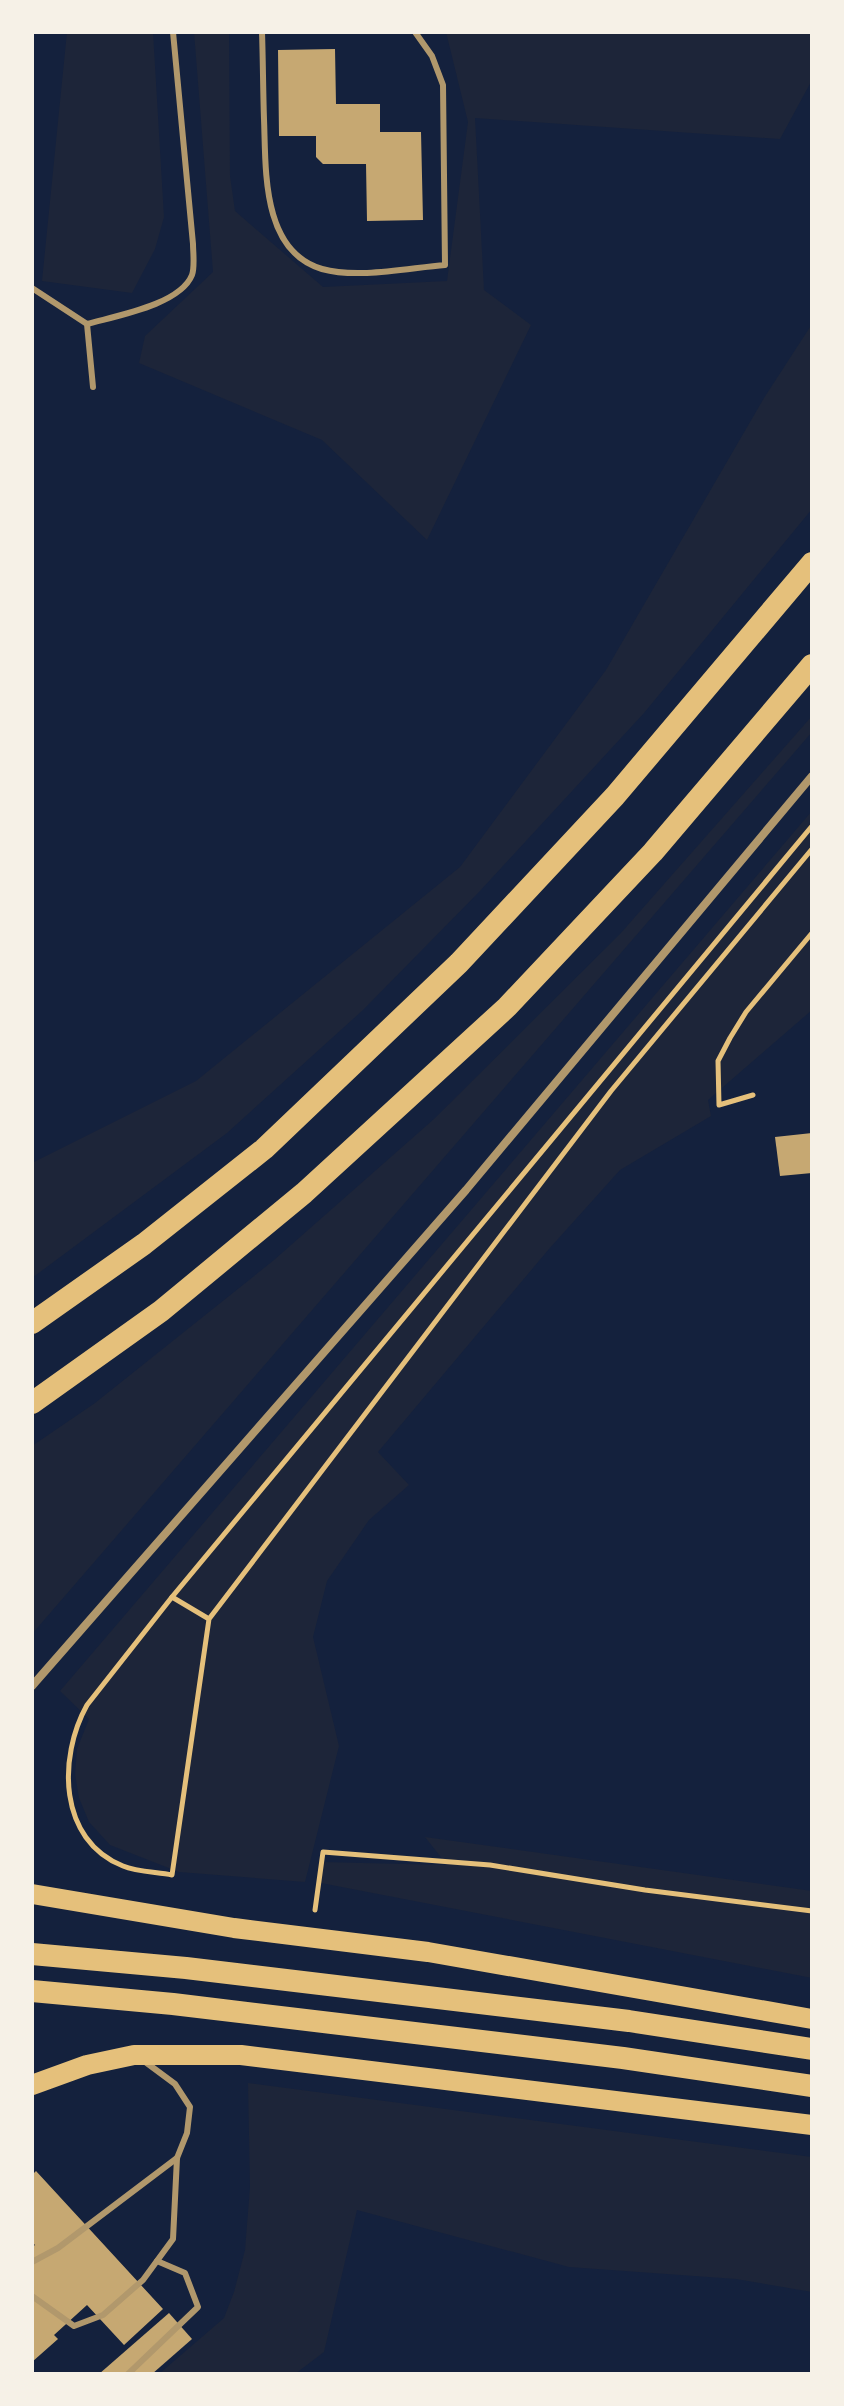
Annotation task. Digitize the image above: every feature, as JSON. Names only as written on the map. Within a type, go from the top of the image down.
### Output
[{"type":"highway","points":[[32,1323],[144,1244],[264,1149],[459,963],[615,796],[812,563]]},
{"type":"highway","points":[[32,1403],[161,1311],[304,1193],[507,1007],[653,852],[812,665]]},
{"type":"highway","points":[[32,1954],[172,1967],[629,2021],[812,2049]]},
{"type":"highway","points":[[32,1991],[173,2004],[623,2058],[812,2086]]},
{"type":"main road","points":[[32,1894],[234,1928],[428,1952],[812,2019]]},
{"type":"main road","points":[[32,2085],[87,2065],[134,2055],[241,2055],[812,2125]]},
{"type":"street","points":[[32,1686],[466,1190],[812,776]]},
{"type":"lane","points":[[32,288],[87,324],[148,307],[172,296],[192,275],[193,244],[173,32]]},
{"type":"lane","points":[[262,32],[266,185],[274,214],[282,234],[297,255],[319,268],[345,273],[445,265],[443,85],[432,56],[415,32]]},
{"type":"lane","points":[[87,324],[93,387]]},
{"type":"lane","points":[[32,2296],[74,2326],[103,2315],[143,2280],[173,2239],[177,2158],[187,2133],[190,2107],[175,2084],[134,2055]]},
{"type":"lane","points":[[32,2262],[58,2248],[177,2158]]},
{"type":"lane","points":[[128,2374],[198,2307],[185,2273],[157,2261]]},
{"type":"path","points":[[812,826],[172,1597],[87,1705],[76,1724],[67,1773],[69,1796],[89,1844],[123,1866],[172,1875],[209,1619],[611,1091],[812,849]]},
{"type":"path","points":[[753,1095],[719,1105],[718,1061],[746,1012],[812,933]]},
{"type":"path","points":[[172,1597],[209,1619]]},
{"type":"path","points":[[315,1911],[323,1852],[490,1865],[645,1890],[812,1911]]},
{"type":"shaded area","points":[[67,32],[153,32],[164,217],[155,249],[132,293],[42,281]]},
{"type":"shaded area","points":[[194,32],[229,32],[230,176],[235,211],[323,287],[447,281],[468,122],[446,32],[812,32],[812,80],[780,139],[475,118],[484,290],[531,325],[427,540],[322,440],[139,363],[145,336],[213,272]]},
{"type":"shaded area","points":[[812,324],[812,509],[644,713],[479,892],[363,1010],[227,1133],[32,1278],[32,1163],[196,1081],[460,867],[606,670],[764,398]]},
{"type":"shaded area","points":[[812,716],[812,732],[32,1634],[32,1446],[95,1403],[274,1260],[434,1119],[620,934]]},
{"type":"shaded area","points":[[812,811],[812,1010],[708,1100],[711,1116],[620,1170],[549,1249],[378,1452],[409,1485],[369,1520],[327,1581],[313,1637],[339,1746],[305,1882],[179,1872],[110,1845],[89,1822],[79,1798],[75,1774],[77,1749],[89,1719],[60,1691]]},
{"type":"shaded area","points":[[425,1837],[812,1891],[812,1978],[321,1883],[321,1862],[447,1865]]},
{"type":"shaded area","points":[[248,2083],[812,2157],[812,2292],[736,2279],[569,2267],[357,2210],[324,2352],[295,2374],[159,2374],[224,2318],[234,2292],[245,2250],[250,2187]]},
{"type":"building","points":[[335,49],[336,104],[380,104],[380,132],[421,132],[423,220],[367,221],[366,164],[323,164],[316,157],[316,136],[279,136],[278,50]]},
{"type":"building","points":[[812,1133],[812,1173],[780,1176],[775,1137]]},
{"type":"building","points":[[36,2171],[163,2309],[124,2345],[87,2305],[54,2335],[58,2339],[32,2362],[32,2247],[35,2245],[32,2242],[32,2175]]},
{"type":"building","points":[[169,2313],[192,2339],[152,2374],[99,2374]]}]
